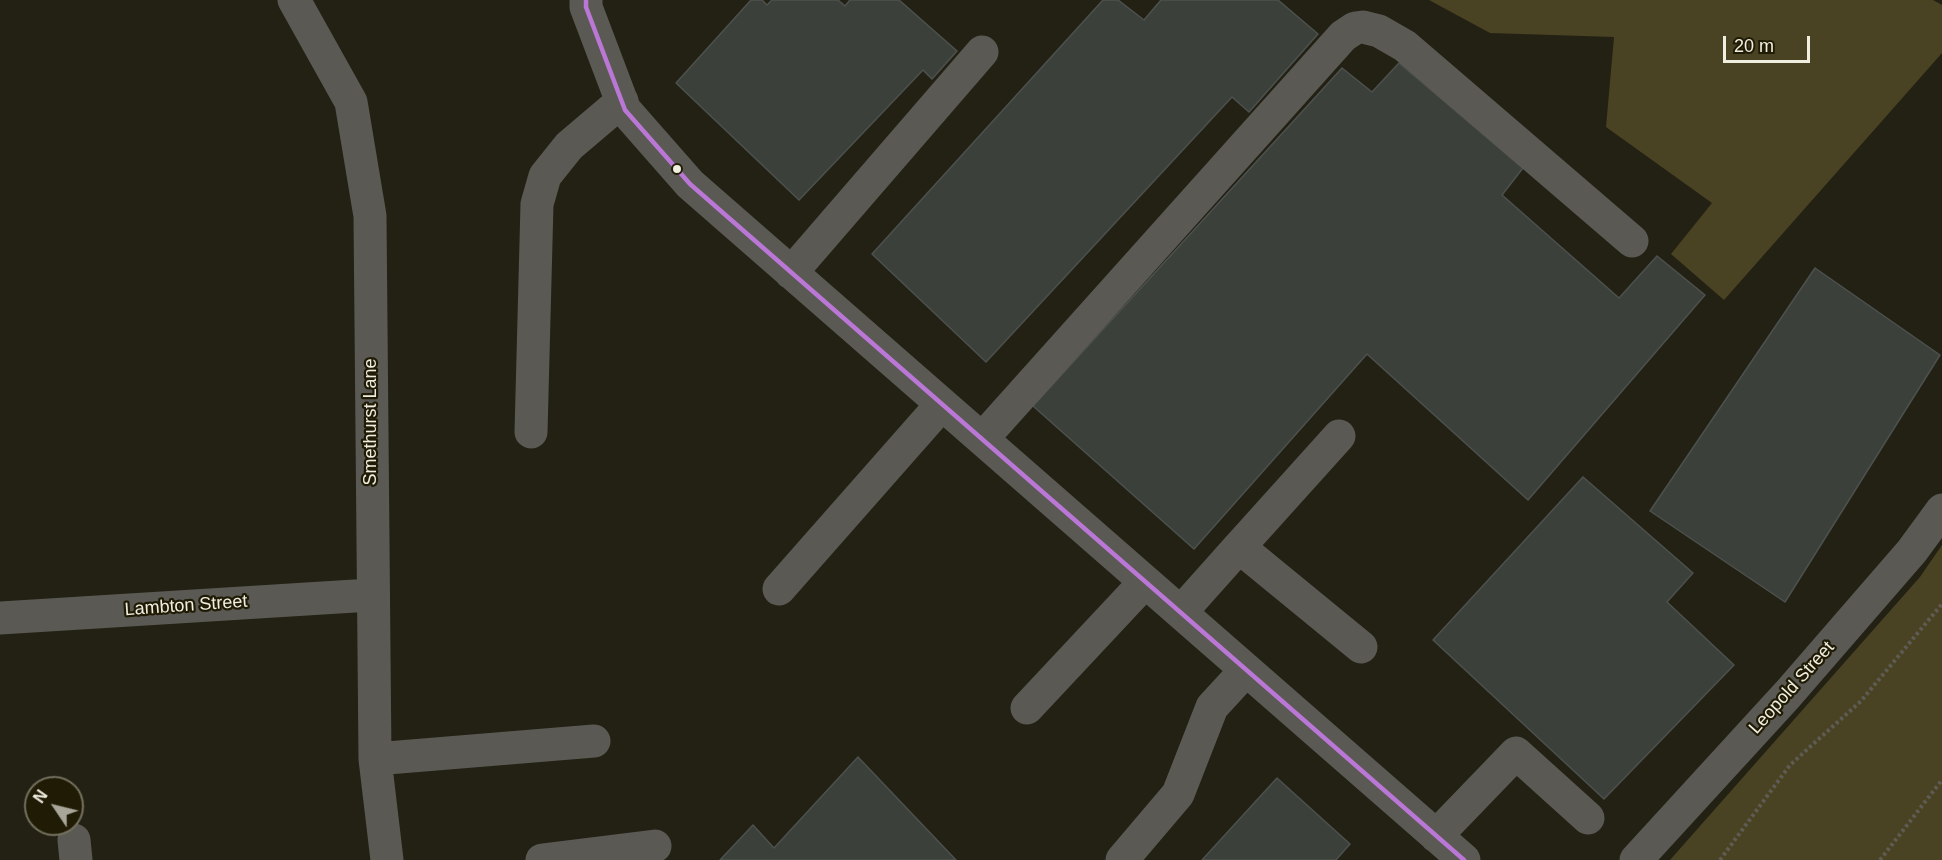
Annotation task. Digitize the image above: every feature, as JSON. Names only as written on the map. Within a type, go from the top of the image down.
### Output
[{"type":"street","name":"Smethurst Lane","points":[[294,0],[351,102],[370,216],[371,595],[375,759],[387,860]]},
{"type":"street","points":[[586,0],[586,7],[625,110],[690,184],[1464,860]]},
{"type":"street","points":[[982,439],[1343,36],[1355,28],[1363,27],[1379,31],[1405,46],[1632,241]]},
{"type":"street","points":[[791,273],[982,52]]},
{"type":"street","points":[[531,432],[537,204],[545,176],[569,146],[622,101]]},
{"type":"street","points":[[779,589],[942,404]]},
{"type":"street","points":[[1180,612],[1339,436]]},
{"type":"street","name":"Leopold Street","points":[[1636,860],[1788,694],[1912,551],[1942,510]]},
{"type":"street","points":[[1239,547],[1360,647]]},
{"type":"street","points":[[1027,708],[1145,582]]},
{"type":"street","name":"Lambton Street","points":[[0,618],[371,595]]},
{"type":"street","points":[[1122,860],[1178,794],[1212,706],[1246,670]]},
{"type":"street","points":[[375,759],[594,741]]},
{"type":"street","points":[[1436,836],[1516,753],[1588,818]]},
{"type":"street","points":[[542,860],[655,846]]},
{"type":"path","points":[[1720,860],[1790,765],[1861,701],[1942,604]]},
{"type":"path","points":[[1880,860],[1942,780]]},
{"type":"shaded area","points":[[1429,0],[1933,0],[1942,5],[1942,53],[1724,300],[1671,254],[1712,203],[1606,127],[1614,37],[1490,33]]},
{"type":"shaded area","points":[[1942,545],[1942,860],[1670,860],[1920,577]]},
{"type":"building","points":[[751,0],[762,0],[767,5],[772,0],[838,0],[845,6],[850,0],[899,0],[957,51],[932,79],[923,70],[799,200],[676,83]]},
{"type":"building","points":[[1103,0],[1118,0],[1144,20],[1161,0],[1278,0],[1318,34],[1249,112],[1232,97],[986,362],[872,254]]},
{"type":"building","points":[[1399,63],[1523,168],[1502,195],[1619,298],[1657,256],[1705,295],[1528,500],[1367,354],[1194,549],[1033,406],[1342,68],[1372,92]]},
{"type":"building","points":[[1815,268],[1940,355],[1785,602],[1650,511]]},
{"type":"building","points":[[1583,477],[1693,573],[1667,602],[1734,665],[1604,799],[1433,640]]},
{"type":"building","points":[[858,757],[956,860],[720,860],[753,825],[774,848]]},
{"type":"building","points":[[1277,778],[1350,844],[1336,860],[1202,860]]},
{"type":"transit line","points":[[586,0],[586,7],[625,110],[690,184],[1464,860]]}]
